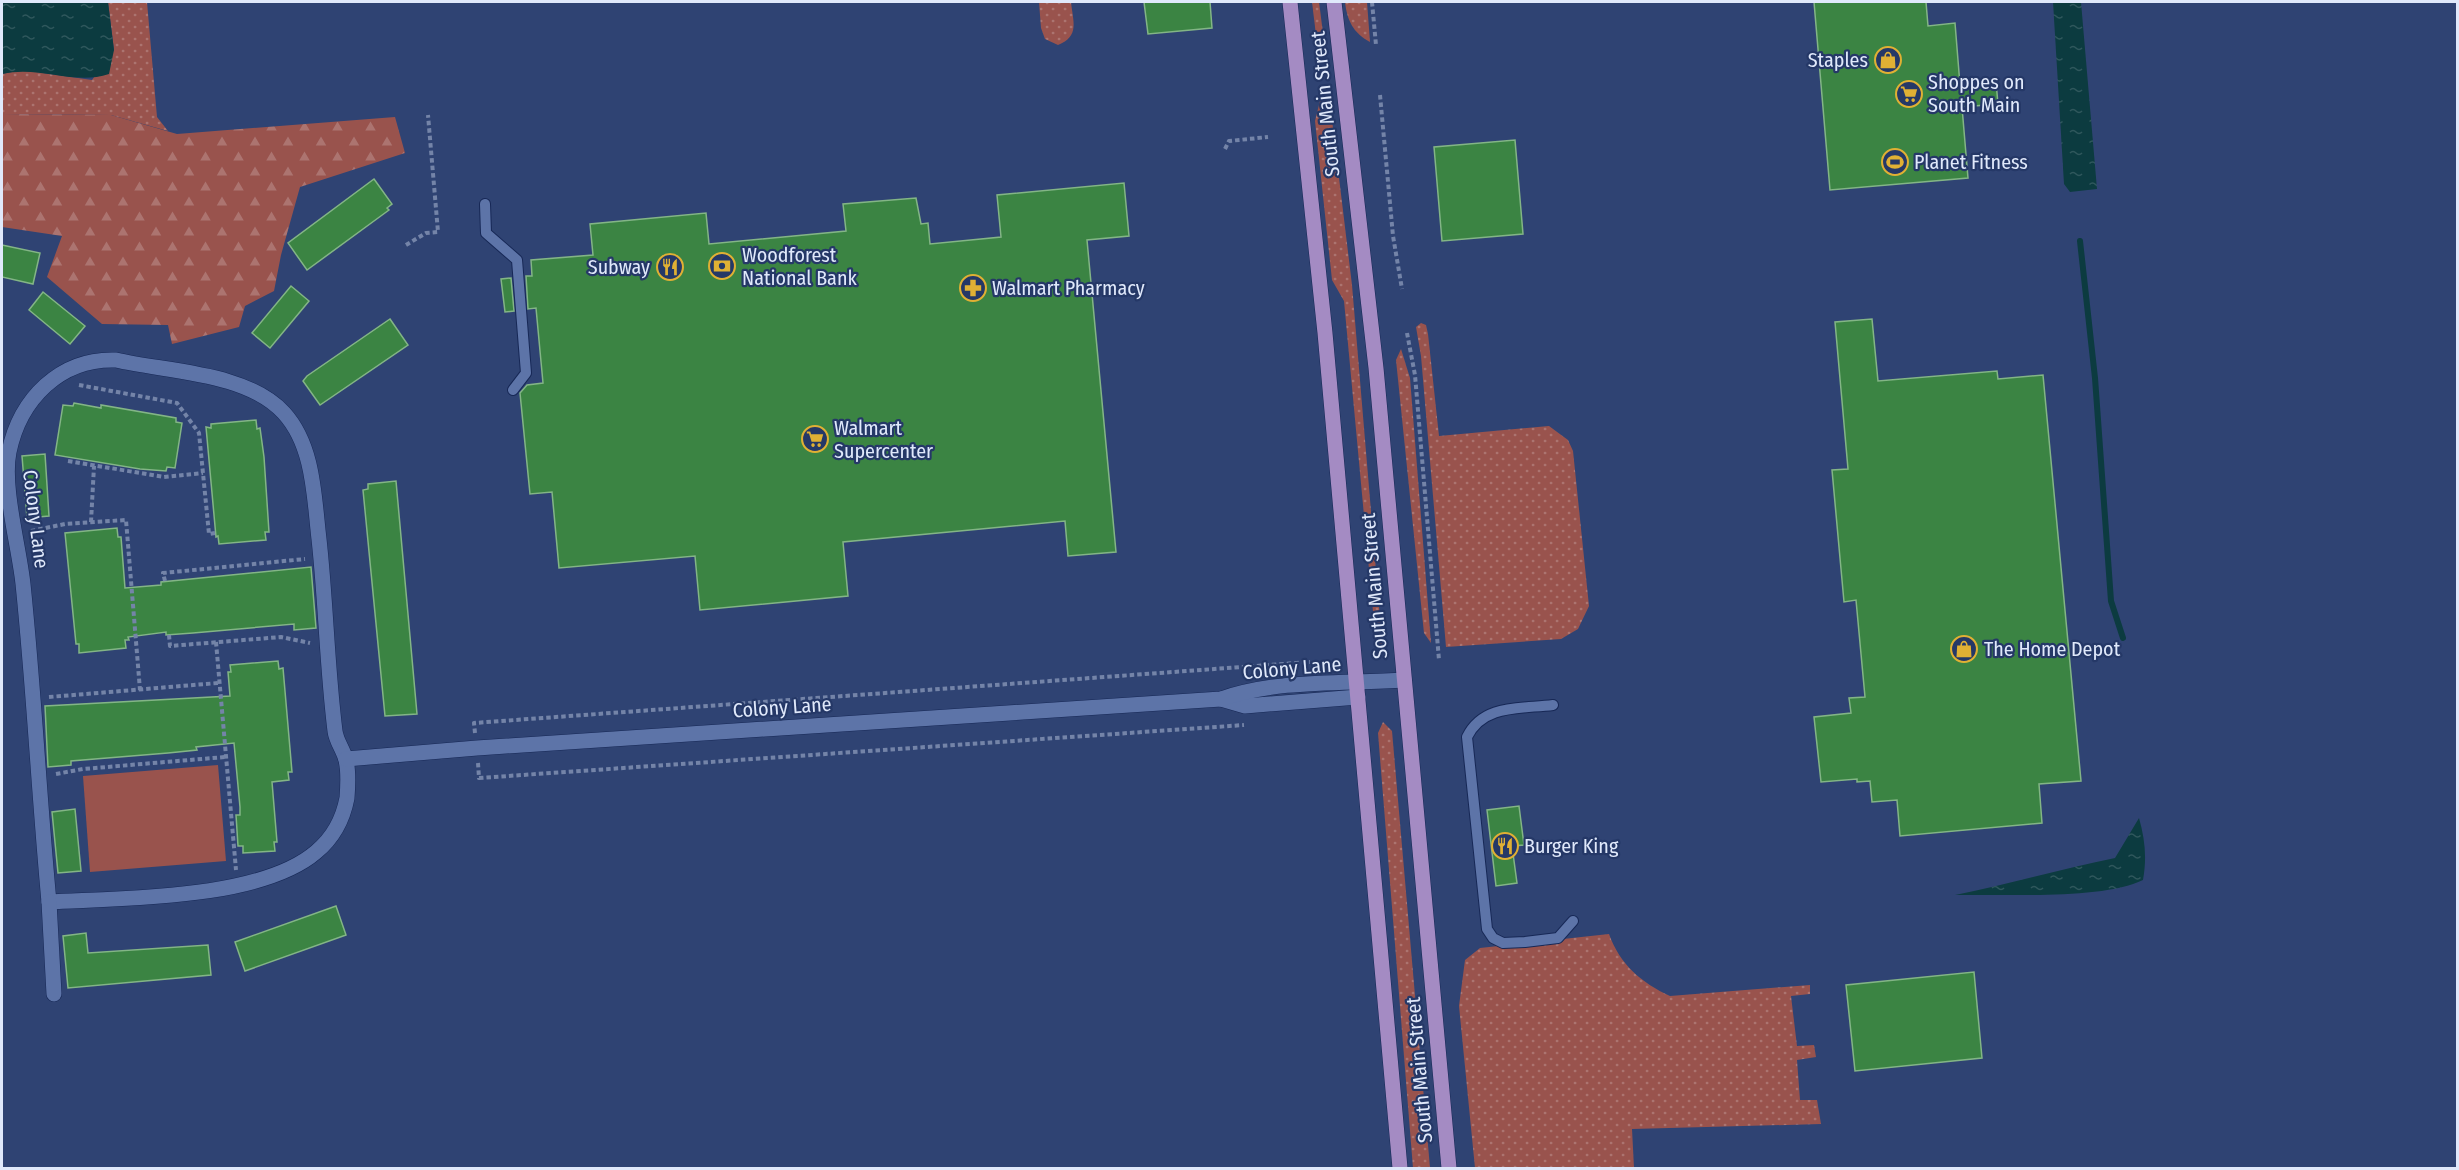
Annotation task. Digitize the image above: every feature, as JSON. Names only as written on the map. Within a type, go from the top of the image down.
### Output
[{"type":"main road","name":"South Main Street","points":[[1290,2],[1325,333],[1400,1168]]},
{"type":"main road","name":"South Main Street","points":[[1334,2],[1376,368],[1449,1168]]},
{"type":"street","name":"Colony Lane","points":[[116,360],[233,383],[256,391],[285,414],[304,445],[312,476],[335,734],[346,759],[347,796],[344,812],[329,840],[291,868],[239,885],[109,900],[49,902],[33,698],[16,534],[7,467],[13,436],[36,394],[61,373],[91,361],[116,360]]},
{"type":"street","name":"Colony Lane","points":[[346,759],[477,748],[1221,699],[1244,691],[1315,684],[1358,690],[1404,680]]},
{"type":"street","points":[[49,902],[54,994]]},
{"type":"lane","points":[[485,204],[486,233],[517,260],[526,373],[513,390]]},
{"type":"lane","points":[[1553,705],[1487,713],[1473,724],[1467,737],[1468,748],[1486,929],[1492,938],[1503,943],[1525,942],[1558,938],[1573,921]]},
{"type":"path","points":[[1372,2],[1376,45]]},
{"type":"path","points":[[1380,95],[1393,236],[1402,289]]},
{"type":"path","points":[[406,245],[426,233],[438,232],[428,115]]},
{"type":"path","points":[[1225,149],[1229,141],[1268,137]]},
{"type":"path","points":[[1407,333],[1416,385],[1439,660]]},
{"type":"path","points":[[61,373],[79,386],[177,404],[200,433],[208,534],[215,533]]},
{"type":"path","points":[[68,461],[164,477],[203,473]]},
{"type":"path","points":[[91,522],[93,466]]},
{"type":"path","points":[[16,534],[65,524],[126,520],[140,690]]},
{"type":"path","points":[[165,581],[164,573],[294,560]]},
{"type":"path","points":[[169,634],[170,646],[280,636],[329,647]]},
{"type":"path","points":[[216,642],[234,861],[239,885]]},
{"type":"path","points":[[476,736],[474,723],[1310,662]]},
{"type":"path","points":[[33,698],[218,682]]},
{"type":"path","points":[[478,760],[479,778],[1248,724]]},
{"type":"path","points":[[39,776],[84,769],[225,757]]},
{"type":"green space","points":[[108,2],[147,2],[157,117],[168,131],[111,115],[2,114],[2,74],[22,70],[92,80],[114,50]]},
{"type":"green space","points":[[1039,2],[1071,2],[1074,28],[1070,37],[1058,45],[1045,39],[1041,28]]},
{"type":"green space","points":[[1312,2],[1319,2],[1323,33],[1316,35]]},
{"type":"green space","points":[[1345,2],[1367,2],[1370,42],[1352,25],[1347,15]]},
{"type":"green space","points":[[1329,95],[1352,285],[1383,654],[1376,644],[1344,301],[1332,280],[1315,121],[1321,97]]},
{"type":"green space","points":[[2,114],[111,115],[177,134],[395,117],[405,153],[300,187],[281,255],[274,291],[245,306],[239,327],[172,344],[168,325],[102,324],[47,277],[62,236],[2,227]]},
{"type":"green space","points":[[1421,323],[1426,325],[1428,334],[1439,436],[1549,426],[1568,440],[1573,451],[1589,606],[1578,629],[1561,639],[1446,647],[1421,356],[1416,327]]},
{"type":"green space","points":[[1401,349],[1410,378],[1431,643],[1424,633],[1396,360]]},
{"type":"green space","points":[[1383,722],[1392,731],[1430,1168],[1413,1168],[1378,733]]},
{"type":"green space","points":[[218,765],[226,861],[90,872],[83,776]]},
{"type":"green space","points":[[1609,934],[1619,955],[1633,972],[1670,996],[1810,985],[1810,994],[1791,996],[1797,1046],[1814,1045],[1816,1057],[1797,1060],[1800,1100],[1817,1100],[1821,1124],[1632,1129],[1634,1168],[1475,1168],[1459,1006],[1465,960],[1480,948]]},
{"type":"water","points":[[2,2],[108,2],[114,50],[109,74],[83,78],[30,72],[2,74]]},
{"type":"water","points":[[2053,2],[2081,2],[2097,189],[2070,192],[2064,184]]},
{"type":"water","points":[[2139,818],[2145,849],[2143,880],[2104,891],[2079,893],[1955,895],[2115,858]]},
{"type":"building","points":[[1144,2],[1210,2],[1212,28],[1148,34]]},
{"type":"building","name":"Shoppes on South Main","points":[[1814,2],[1926,2],[1928,26],[1955,23],[1960,85],[1996,82],[1998,104],[1962,107],[1968,178],[1830,190]]},
{"type":"building","points":[[1515,140],[1523,234],[1442,241],[1434,147]]},
{"type":"building","points":[[374,179],[392,204],[387,208],[389,210],[307,270],[288,243]]},
{"type":"building","name":"Walmart Supercenter","points":[[1124,183],[1129,236],[1087,240],[1116,552],[1068,556],[1065,521],[843,542],[848,596],[700,610],[695,556],[559,568],[552,492],[530,494],[520,393],[527,385],[543,383],[536,308],[528,309],[526,276],[532,276],[531,260],[593,255],[590,224],[706,213],[709,244],[846,231],[843,204],[916,198],[921,224],[928,223],[930,244],[1001,237],[997,195]]},
{"type":"building","points":[[2,245],[40,253],[33,284],[2,277]]},
{"type":"building","points":[[511,278],[514,311],[505,312],[501,279]]},
{"type":"building","points":[[291,286],[309,301],[270,348],[252,333]]},
{"type":"building","points":[[43,292],[85,326],[70,344],[29,310]]},
{"type":"building","points":[[390,319],[408,345],[320,405],[303,381],[307,376]]},
{"type":"building","name":"The Home Depot","points":[[1872,319],[1878,381],[1997,371],[1998,379],[2043,375],[2081,781],[2039,784],[2042,823],[1900,836],[1897,800],[1872,802],[1870,781],[1857,782],[1857,779],[1821,782],[1814,717],[1851,713],[1849,698],[1865,697],[1856,600],[1844,602],[1832,470],[1848,469],[1835,322]]},
{"type":"building","points":[[74,403],[101,408],[101,405],[176,418],[176,422],[182,423],[175,468],[167,467],[166,471],[140,469],[55,455],[63,405],[73,406]]},
{"type":"building","points":[[256,420],[257,429],[260,428],[264,457],[269,532],[265,532],[266,540],[219,544],[218,536],[216,537],[206,427],[211,428],[211,424]]},
{"type":"building","points":[[45,454],[49,516],[27,518],[22,456]]},
{"type":"building","points":[[396,481],[417,714],[385,716],[363,490],[368,489],[368,484]]},
{"type":"building","points":[[117,528],[118,537],[121,537],[125,588],[161,585],[161,582],[311,567],[316,628],[294,630],[294,624],[166,635],[166,632],[128,637],[129,640],[125,640],[126,648],[79,653],[79,644],[76,644],[65,533]]},
{"type":"building","points":[[278,661],[279,669],[283,668],[292,772],[288,772],[289,780],[272,782],[277,842],[274,842],[275,851],[243,853],[243,846],[238,846],[236,815],[240,815],[240,807],[234,743],[196,747],[197,750],[71,761],[71,765],[48,767],[45,706],[230,696],[228,672],[231,672],[230,665]]},
{"type":"building","name":"Burger King","points":[[1519,806],[1524,845],[1512,846],[1517,883],[1496,886],[1487,810]]},
{"type":"building","points":[[75,809],[81,871],[58,873],[52,812]]},
{"type":"building","points":[[336,906],[346,935],[245,971],[235,942]]},
{"type":"building","points":[[86,933],[88,953],[208,945],[211,975],[68,988],[63,936]]},
{"type":"building","points":[[1974,972],[1982,1058],[1855,1071],[1846,985]]},
{"type":"waterway","points":[[2080,241],[2095,378],[2111,601],[2123,638]]},
{"type":"place","name":"Staples","points":[[1888,60]]},
{"type":"place","name":"Shoppes on South Main","points":[[1909,94]]},
{"type":"place","name":"Planet Fitness","points":[[1895,162]]},
{"type":"place","name":"Woodforest National Bank","points":[[722,266]]},
{"type":"place","name":"Subway","points":[[670,267]]},
{"type":"place","name":"Walmart Pharmacy","points":[[973,288]]},
{"type":"place","name":"Walmart Supercenter","points":[[815,439]]},
{"type":"place","name":"The Home Depot","points":[[1964,649]]},
{"type":"place","name":"Burger King","points":[[1505,846]]}]
